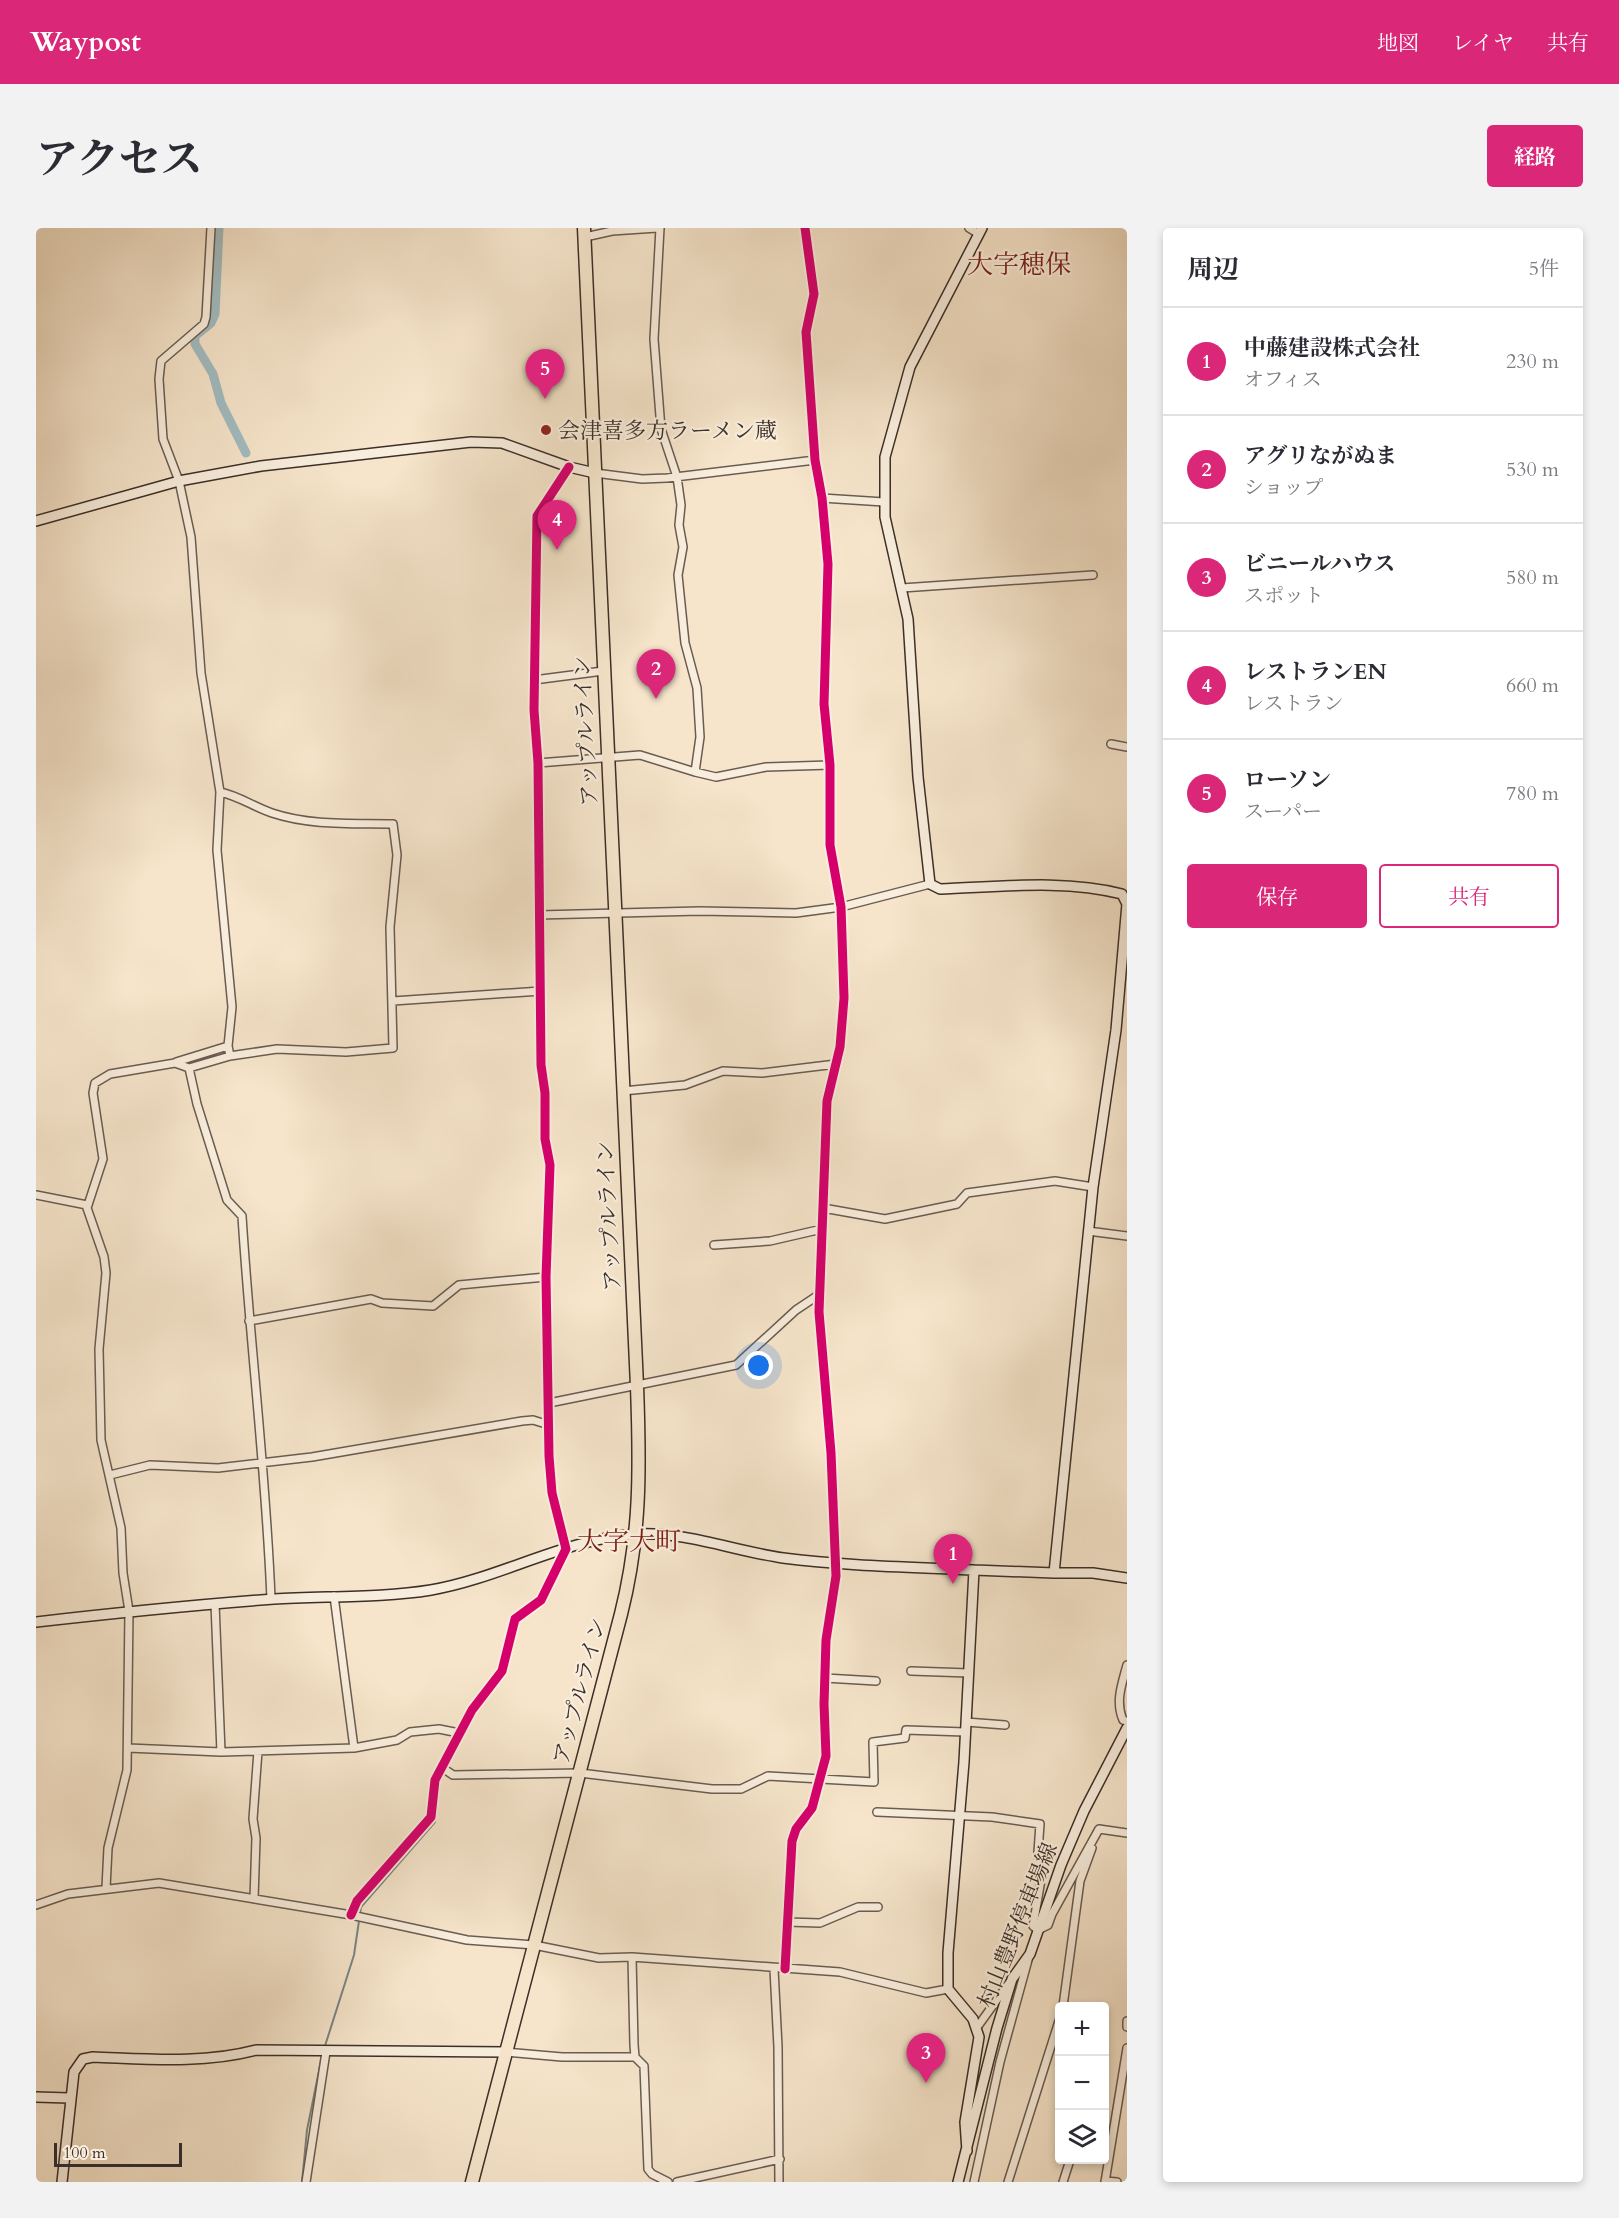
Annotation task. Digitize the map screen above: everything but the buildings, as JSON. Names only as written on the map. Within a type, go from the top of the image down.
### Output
[{"type":"highway","name":"アップルライン","points":[[472,2182],[633,1568],[637,1534],[640,1464],[637,1386],[584,232]]},
{"type":"street","points":[[211,228],[204,324],[161,361],[159,379],[163,439],[179,481],[191,537],[201,673],[220,792],[217,850],[232,1007],[228,1046],[230,1056]]},
{"type":"street","points":[[584,232],[658,228],[654,339],[661,429],[677,477],[683,547],[678,575],[685,643],[698,698],[700,736],[695,772]]},
{"type":"street","points":[[785,1969],[792,1841],[796,1829],[812,1808],[821,1781],[827,1742],[825,1677],[835,1564],[831,1453],[821,1356],[820,1294],[827,1101],[836,1064],[844,998],[842,907],[830,845],[830,765],[824,704],[828,564],[822,498],[814,460],[806,332],[814,294],[805,228]]},
{"type":"street","points":[[930,884],[918,777],[910,643],[902,588],[885,517],[885,457],[910,367],[980,231],[969,228]]},
{"type":"street","points":[[36,521],[179,481],[261,466],[471,442],[502,443],[569,467],[642,479],[677,477],[814,460]]},
{"type":"street","points":[[351,1915],[357,1901],[431,1818],[435,1780],[459,1733],[502,1671],[515,1618],[541,1600],[566,1549],[552,1493],[549,1425],[546,1277],[550,1165],[545,1139],[545,1093],[541,1065],[538,764],[534,680],[537,516],[569,467]]},
{"type":"street","points":[[822,498],[884,502]]},
{"type":"street","points":[[902,588],[1093,575]]},
{"type":"street","points":[[534,680],[603,671]]},
{"type":"street","points":[[1111,744],[1127,747]]},
{"type":"street","points":[[538,764],[608,760],[640,755],[716,777],[765,767],[830,765]]},
{"type":"street","points":[[175,1063],[189,1068],[230,1056],[277,1049],[346,1052],[393,1048],[390,927],[397,855],[393,824],[343,825],[294,818],[272,813],[234,795],[220,792]]},
{"type":"street","points":[[538,915],[616,912],[796,913],[842,907],[930,884],[940,889],[1033,886],[1102,889],[1122,894],[1127,904],[1116,1030],[1092,1186],[1054,1573]]},
{"type":"street","points":[[393,1001],[541,991]]},
{"type":"street","points":[[106,1888],[108,1848],[124,1791],[128,1748],[129,1718],[126,1695],[129,1611],[123,1573],[123,1536],[101,1440],[99,1349],[106,1273],[87,1205],[103,1158],[93,1093],[95,1083],[110,1074],[175,1063],[228,1046]]},
{"type":"street","points":[[623,1090],[685,1085],[723,1071],[762,1073],[836,1064]]},
{"type":"street","points":[[189,1068],[197,1104],[227,1200],[243,1216],[249,1321],[268,1522],[271,1599]]},
{"type":"street","points":[[823,1208],[885,1219],[957,1204],[967,1193],[1054,1181],[1092,1186]]},
{"type":"street","points":[[36,1195],[87,1205]]},
{"type":"street","points":[[714,1245],[770,1241],[822,1229]]},
{"type":"street","points":[[1088,1231],[1127,1236]]},
{"type":"street","points":[[249,1321],[371,1299],[382,1303],[433,1306],[459,1285],[546,1277]]},
{"type":"street","points":[[549,1403],[736,1365],[796,1310],[820,1294]]},
{"type":"street","points":[[110,1475],[150,1465],[205,1468],[261,1463],[522,1421],[533,1420],[549,1425]]},
{"type":"street","points":[[36,1622],[129,1611],[271,1599],[430,1590],[490,1576],[566,1549],[608,1538],[637,1534],[690,1538],[764,1555],[835,1564],[1093,1573],[1127,1578]]},
{"type":"street","points":[[967,2151],[965,2122],[979,2037],[978,2026],[948,1989],[948,1953],[966,1722],[974,1570]]},
{"type":"street","points":[[334,1596],[354,1748]]},
{"type":"street","points":[[215,1604],[221,1752]]},
{"type":"street","points":[[1127,1665],[1119,1696],[1119,1710],[1123,1720],[1127,1721]]},
{"type":"street","points":[[911,1671],[969,1673]]},
{"type":"street","points":[[825,1677],[876,1681]]},
{"type":"street","points":[[966,1722],[1005,1725]]},
{"type":"street","name":"村山豊野停車場線","points":[[958,2182],[997,2028],[1012,1979],[1030,1954],[1061,1864],[1127,1728]]},
{"type":"street","points":[[128,1748],[221,1752],[354,1748],[397,1740],[410,1732],[439,1729],[459,1733]]},
{"type":"street","points":[[441,1767],[453,1775],[580,1773],[712,1789],[741,1789],[768,1776],[821,1781],[874,1782],[873,1742],[905,1738],[906,1730],[965,1732]]},
{"type":"street","points":[[254,1899],[256,1838],[253,1819],[258,1751]]},
{"type":"street","points":[[878,1812],[959,1815],[1040,1824],[1038,1852],[1041,1880],[1033,1926],[1038,1930],[1048,1925],[1099,1829]]},
{"type":"street","points":[[1099,1829],[1127,1833]]},
{"type":"street","points":[[1063,2002],[1080,1881],[1099,1829]]},
{"type":"street","points":[[36,1905],[68,1894],[159,1883],[351,1915],[467,1940],[534,1945],[599,1958],[632,1957],[840,1972],[926,1993],[948,1989]]},
{"type":"street","points":[[787,1922],[820,1923],[858,1907],[878,1907]]},
{"type":"street","points":[[974,2182],[999,2062],[1030,1954]]},
{"type":"street","points":[[632,1957],[635,2057],[644,2066],[648,2169],[652,2174],[668,2182]]},
{"type":"street","points":[[774,1969],[779,2182]]},
{"type":"street","points":[[978,2026],[1012,1979]]},
{"type":"street","points":[[1127,2021],[1127,2027]]},
{"type":"street","points":[[1008,2182],[1055,2034]]},
{"type":"street","points":[[1116,2182],[1105,2182],[1127,2048]]},
{"type":"street","points":[[62,2182],[69,2098],[78,2064],[93,2057],[188,2061],[222,2059],[256,2050],[506,2052],[562,2057],[635,2057]]},
{"type":"street","points":[[306,2182],[326,2052]]},
{"type":"street","points":[[36,2097],[69,2098]]},
{"type":"street","points":[[677,2182],[780,2159]]},
{"type":"street","points":[[1063,2182],[1069,2164]]},
{"type":"waterway","points":[[219,228],[215,314],[211,323],[195,336],[195,344],[213,374],[221,403],[246,453]]},
{"type":"waterway","points":[[533,1610],[544,1603]]},
{"type":"waterway","points":[[462,1737],[483,1700]]},
{"type":"waterway","points":[[324,2049],[354,1955],[361,1907],[435,1822],[440,1781],[452,1755]]},
{"type":"waterway","points":[[302,2182],[307,2130],[321,2061]]},
{"type":"cycle path","points":[[785,1969],[792,1841],[796,1829],[812,1808],[826,1756],[824,1704],[826,1640],[836,1576],[831,1453],[819,1312],[827,1101],[840,1047],[844,998],[841,907],[830,845],[830,765],[824,704],[828,564],[822,498],[815,460],[806,332],[814,294],[805,228]]},
{"type":"cycle path","points":[[351,1915],[357,1901],[431,1817],[435,1780],[472,1710],[502,1671],[515,1619],[541,1600],[566,1549],[552,1493],[549,1456],[546,1277],[550,1165],[545,1139],[545,1093],[541,1065],[538,763],[534,710],[537,516],[569,467]]},
{"type":"place","name":"ローソン","points":[[545,399]]},
{"type":"place","name":"会津喜多方ラーメン蔵","points":[[546,430]]},
{"type":"place","name":"レストランEN","points":[[557,550]]},
{"type":"place","name":"アグリながぬま","points":[[656,699]]},
{"type":"place","name":"中藤建設株式会社","points":[[953,1584]]},
{"type":"place","name":"ビニールハウス","points":[[926,2083]]},
{"type":"district","name":"大字穂保","points":[[1019,264]]},
{"type":"district","name":"大字大町","points":[[629,1541]]}]
